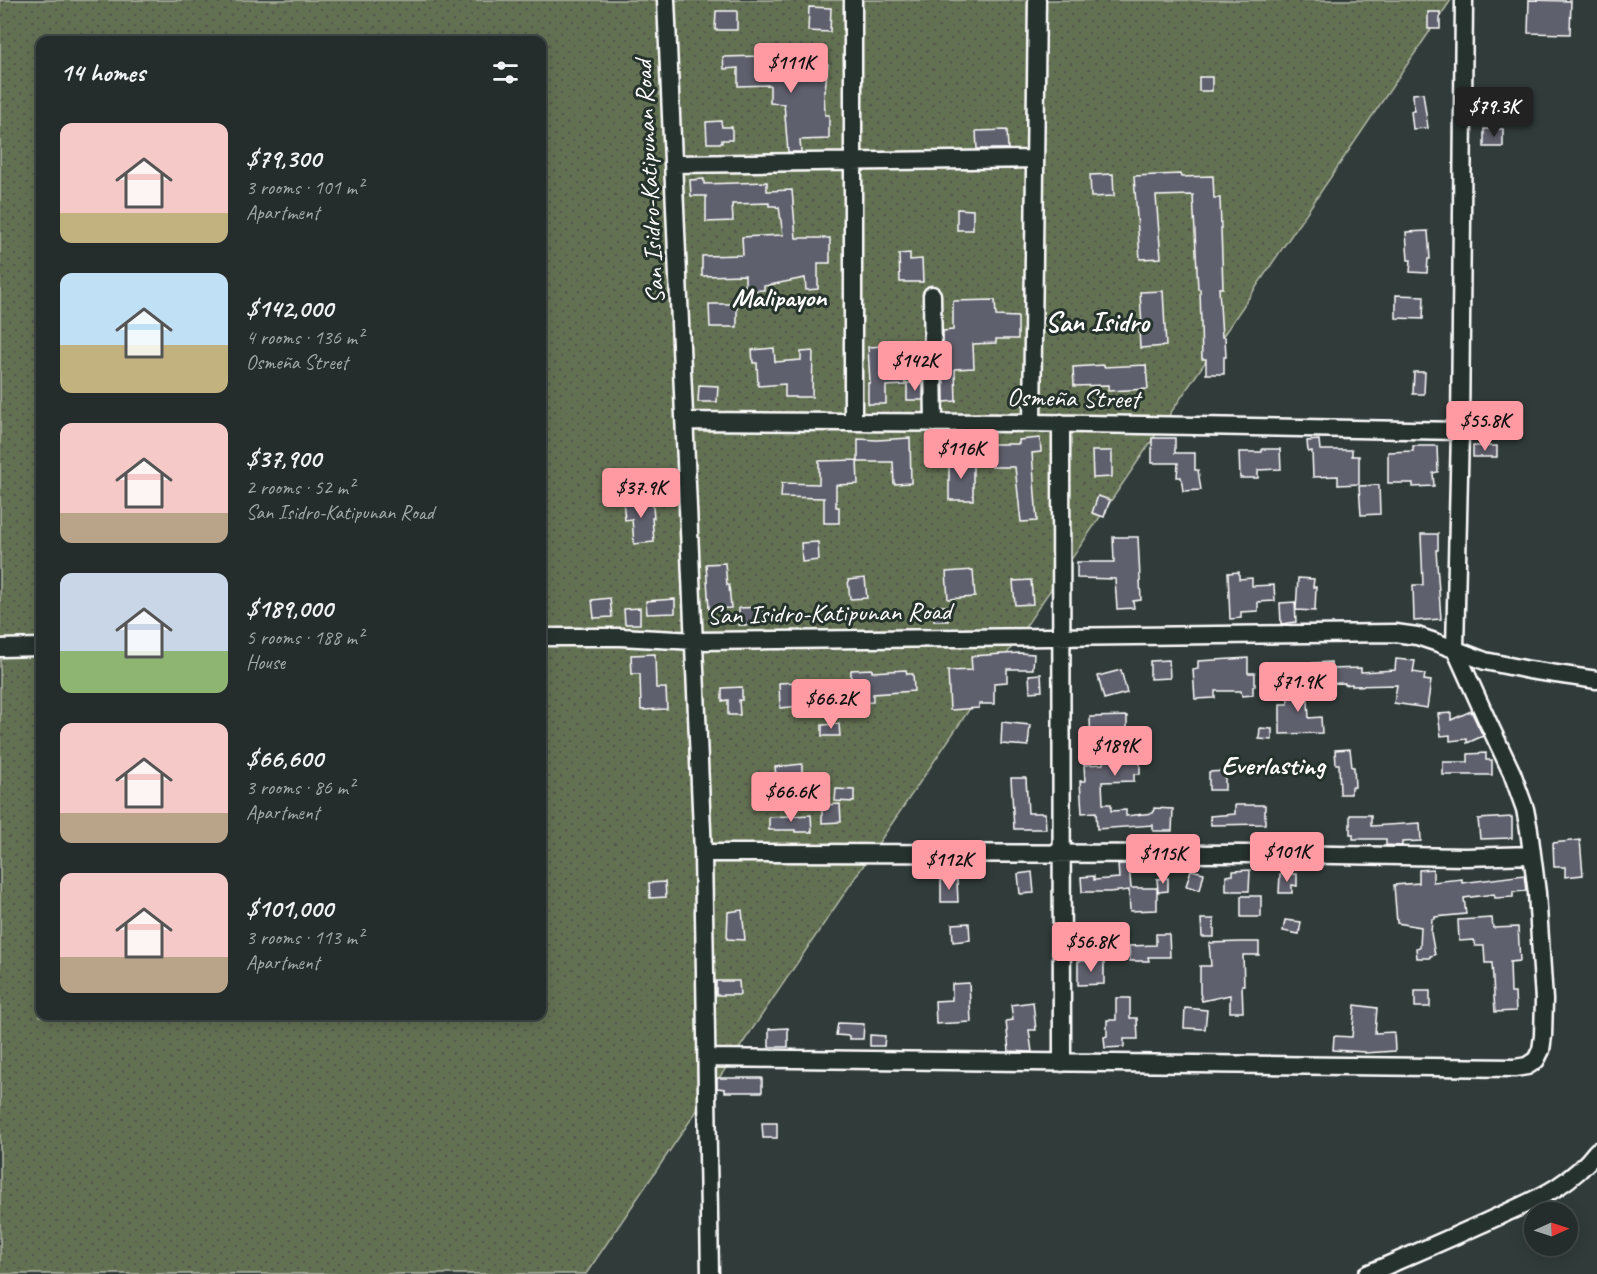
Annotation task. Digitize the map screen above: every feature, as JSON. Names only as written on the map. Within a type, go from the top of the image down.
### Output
[{"type":"street","name":"San Isidro-Katipunan Road","points":[[666,0],[695,641],[1395,633],[1417,636],[1485,662],[1597,680]]},
{"type":"street","points":[[853,0],[853,422]]},
{"type":"street","points":[[1032,423],[1036,0]]},
{"type":"street","points":[[708,1058],[1503,1068],[1527,1066],[1536,1060],[1544,1036],[1544,1000],[1537,893],[1525,809],[1512,773],[1455,649],[1460,431],[1464,0]]},
{"type":"street","points":[[673,164],[1034,159]]},
{"type":"street","points":[[932,295],[934,423]]},
{"type":"street","name":"Osmeña Street","points":[[685,421],[1061,423],[1460,431]]},
{"type":"street","points":[[1061,423],[1062,1063]]},
{"type":"street","points":[[546,637],[620,637],[695,641],[708,1058],[710,1274]]},
{"type":"street","points":[[0,648],[36,647]]},
{"type":"street","points":[[703,853],[1270,854],[1466,857],[1532,855]]},
{"type":"street","points":[[1367,1274],[1554,1191],[1579,1172],[1597,1151]]},
{"type":"green space","points":[[0,0],[1451,0],[586,1274],[0,1274]]},
{"type":"building","points":[[1529,0],[1571,1],[1570,34],[1528,33]]},
{"type":"building","points":[[809,7],[831,8],[830,32],[808,31]]},
{"type":"building","points":[[716,11],[737,11],[737,30],[715,30]]},
{"type":"building","points":[[1428,12],[1440,12],[1440,29],[1428,29]]},
{"type":"building","points":[[809,54],[824,57],[823,63],[828,64],[824,90],[825,115],[829,115],[829,139],[800,140],[801,152],[788,152],[784,104],[770,103],[770,85],[738,86],[738,68],[724,69],[723,57],[762,56],[762,69],[796,69],[799,58],[808,59]]},
{"type":"building","points":[[1199,77],[1212,77],[1212,91],[1199,91]]},
{"type":"building","points":[[1423,93],[1428,128],[1413,129],[1411,111],[1414,111],[1413,94]]},
{"type":"building","points":[[721,121],[722,127],[732,127],[732,140],[707,143],[706,122]]},
{"type":"building","points":[[1484,129],[1503,129],[1503,147],[1484,147]]},
{"type":"building","points":[[1007,130],[1008,149],[977,149],[976,131]]},
{"type":"building","points":[[1113,174],[1114,196],[1091,197],[1090,175]]},
{"type":"building","points":[[1180,174],[1181,177],[1213,176],[1214,198],[1220,198],[1223,288],[1219,288],[1222,337],[1225,337],[1224,374],[1206,374],[1206,359],[1202,359],[1200,289],[1198,289],[1193,195],[1156,196],[1161,258],[1140,259],[1134,176]]},
{"type":"building","points":[[704,179],[704,184],[767,182],[767,191],[792,190],[796,238],[830,238],[830,263],[818,263],[818,289],[806,290],[805,278],[764,286],[764,290],[745,291],[745,275],[702,276],[702,256],[743,255],[742,237],[783,235],[779,207],[769,206],[769,203],[732,204],[733,221],[706,222],[706,196],[691,196],[690,180]]},
{"type":"building","points":[[957,209],[973,210],[973,230],[957,230]]},
{"type":"building","points":[[1428,231],[1430,259],[1428,259],[1427,273],[1410,272],[1411,260],[1408,260],[1406,232]]},
{"type":"building","points":[[910,253],[910,260],[922,259],[923,282],[900,282],[899,254]]},
{"type":"building","points":[[1163,291],[1166,346],[1140,348],[1139,328],[1142,328],[1140,292]]},
{"type":"building","points":[[1396,295],[1424,296],[1423,319],[1396,318]]},
{"type":"building","points":[[995,300],[996,316],[1018,317],[1018,339],[996,339],[996,343],[973,344],[974,368],[955,369],[956,401],[944,402],[943,331],[953,330],[953,301]]},
{"type":"building","points":[[709,304],[737,304],[737,327],[710,327]]},
{"type":"building","points":[[884,346],[885,375],[905,374],[905,385],[886,386],[886,404],[868,404],[868,383],[870,383],[868,347]]},
{"type":"building","points":[[774,348],[775,362],[801,360],[801,352],[813,351],[812,397],[785,397],[785,384],[758,386],[757,363],[753,363],[752,350]]},
{"type":"building","points":[[1104,365],[1104,367],[1146,365],[1148,389],[1108,391],[1108,385],[1074,386],[1073,367]]},
{"type":"building","points":[[1414,372],[1425,372],[1424,394],[1413,394]]},
{"type":"building","points":[[907,383],[923,383],[923,400],[907,400]]},
{"type":"building","points":[[699,385],[718,386],[717,402],[698,402]]},
{"type":"building","points":[[910,438],[911,483],[894,484],[893,462],[858,462],[858,439]]},
{"type":"building","points":[[1040,438],[1041,452],[1032,453],[1037,521],[1021,522],[1015,467],[992,467],[992,444],[1019,444],[1019,440]]},
{"type":"building","points":[[1152,438],[1175,438],[1175,453],[1195,453],[1195,470],[1198,470],[1201,490],[1183,491],[1181,477],[1177,477],[1178,463],[1152,463]]},
{"type":"building","points":[[1319,440],[1320,450],[1352,450],[1352,456],[1359,456],[1359,484],[1338,485],[1338,476],[1313,477],[1312,451],[1308,452],[1307,441]]},
{"type":"building","points":[[1413,446],[1437,446],[1438,472],[1433,473],[1434,486],[1413,487],[1413,483],[1388,483],[1388,452],[1413,451]]},
{"type":"building","points":[[1473,446],[1497,446],[1497,457],[1473,457]]},
{"type":"building","points":[[1262,449],[1280,449],[1281,469],[1258,470],[1258,478],[1240,478],[1239,452],[1262,452]]},
{"type":"building","points":[[1092,451],[1112,451],[1112,477],[1093,478]]},
{"type":"building","points":[[857,460],[858,484],[836,485],[839,523],[824,523],[824,498],[781,497],[782,483],[819,484],[819,461]]},
{"type":"building","points":[[949,460],[973,460],[973,500],[949,500]]},
{"type":"building","points":[[1379,485],[1380,514],[1361,515],[1359,486]]},
{"type":"building","points":[[1098,496],[1110,500],[1104,517],[1092,513]]},
{"type":"building","points":[[652,497],[654,542],[634,544],[632,519],[625,520],[623,500]]},
{"type":"building","points":[[1421,534],[1438,534],[1438,550],[1436,550],[1441,619],[1414,621],[1413,585],[1423,585]]},
{"type":"building","points":[[1113,537],[1138,537],[1141,600],[1133,601],[1134,608],[1117,609],[1115,579],[1077,578],[1077,562],[1114,562]]},
{"type":"building","points":[[818,542],[819,560],[802,562],[801,543]]},
{"type":"building","points":[[725,563],[731,608],[709,609],[706,564]]},
{"type":"building","points":[[973,570],[975,597],[948,599],[946,572]]},
{"type":"building","points":[[1239,572],[1239,579],[1252,578],[1252,586],[1274,585],[1275,601],[1258,602],[1258,611],[1241,612],[1241,618],[1230,619],[1228,573]]},
{"type":"building","points":[[865,578],[867,598],[850,599],[848,580]]},
{"type":"building","points":[[1298,578],[1314,579],[1315,611],[1296,610]]},
{"type":"building","points":[[1031,580],[1033,604],[1015,605],[1013,581]]},
{"type":"building","points":[[610,598],[612,617],[594,618],[592,600]]},
{"type":"building","points":[[675,599],[675,613],[647,614],[646,601]]},
{"type":"building","points":[[1295,602],[1296,622],[1281,624],[1280,603]]},
{"type":"building","points":[[934,606],[948,606],[948,621],[934,621]]},
{"type":"building","points":[[763,607],[763,625],[739,625],[739,608]]},
{"type":"building","points":[[640,608],[640,624],[625,624],[624,609]]},
{"type":"building","points":[[655,654],[656,688],[666,688],[667,709],[641,710],[640,674],[632,674],[631,655]]},
{"type":"building","points":[[1034,654],[1033,669],[1007,669],[1007,682],[994,683],[994,704],[979,704],[979,708],[950,710],[948,671],[972,670],[971,656]]},
{"type":"building","points":[[1248,658],[1248,673],[1255,673],[1253,695],[1242,696],[1241,691],[1215,691],[1215,698],[1195,699],[1193,670],[1198,669],[1198,661]]},
{"type":"building","points":[[1396,659],[1415,661],[1413,672],[1425,674],[1424,680],[1431,681],[1427,708],[1394,703],[1397,685],[1313,684],[1313,663],[1331,662],[1331,669],[1361,668],[1361,672],[1395,670]]},
{"type":"building","points":[[1169,660],[1170,678],[1150,679],[1150,661]]},
{"type":"building","points":[[872,669],[872,672],[906,670],[907,674],[913,674],[914,691],[873,694],[873,702],[845,703],[846,715],[831,716],[830,689],[851,688],[851,670]]},
{"type":"building","points":[[1121,670],[1127,693],[1104,699],[1098,676]]},
{"type":"building","points":[[1041,674],[1042,691],[1030,692],[1029,675]]},
{"type":"building","points":[[799,682],[801,706],[780,708],[779,683]]},
{"type":"building","points":[[1307,684],[1309,718],[1321,717],[1322,733],[1280,734],[1280,704],[1288,704],[1287,685]]},
{"type":"building","points":[[742,687],[742,700],[739,700],[740,715],[728,715],[728,700],[722,701],[722,688]]},
{"type":"building","points":[[1471,711],[1483,736],[1467,743],[1467,739],[1450,741],[1450,735],[1441,736],[1438,714],[1451,713],[1451,720]]},
{"type":"building","points":[[1127,716],[1127,744],[1133,744],[1133,760],[1140,760],[1140,774],[1134,774],[1134,781],[1102,782],[1103,804],[1111,804],[1111,811],[1126,810],[1126,816],[1153,813],[1154,808],[1173,809],[1172,831],[1153,831],[1153,825],[1097,829],[1096,812],[1082,813],[1080,781],[1085,781],[1084,765],[1103,764],[1104,753],[1091,751],[1090,717]]},
{"type":"building","points":[[1002,722],[1030,725],[1028,746],[1001,744]]},
{"type":"building","points":[[839,724],[840,736],[822,736],[822,725]]},
{"type":"building","points":[[1260,728],[1272,729],[1272,740],[1259,739]]},
{"type":"building","points":[[1350,749],[1355,787],[1351,787],[1351,794],[1340,794],[1339,764],[1336,764],[1335,750]]},
{"type":"building","points":[[1486,753],[1486,760],[1492,760],[1492,775],[1443,775],[1443,762],[1468,762],[1468,754]]},
{"type":"building","points":[[802,764],[802,783],[777,784],[775,767]]},
{"type":"building","points":[[1225,771],[1225,790],[1209,790],[1209,772]]},
{"type":"building","points":[[1011,778],[1026,778],[1028,813],[1045,813],[1046,829],[1014,829]]},
{"type":"building","points":[[836,789],[854,790],[854,802],[835,801]]},
{"type":"building","points":[[840,804],[841,822],[822,823],[822,805]]},
{"type":"building","points":[[1235,805],[1265,805],[1265,824],[1211,825],[1210,816],[1235,814]]},
{"type":"building","points":[[811,815],[812,832],[769,830],[769,817]]},
{"type":"building","points":[[1350,815],[1371,815],[1371,826],[1420,823],[1421,841],[1402,842],[1402,846],[1386,845],[1386,839],[1353,839],[1353,834],[1350,834]]},
{"type":"building","points":[[1512,817],[1512,838],[1480,839],[1478,819]]},
{"type":"building","points":[[1580,840],[1583,875],[1565,877],[1565,867],[1554,867],[1553,843]]},
{"type":"building","points":[[1118,864],[1129,864],[1131,888],[1157,888],[1157,910],[1130,911],[1129,890],[1082,892],[1081,877],[1094,876],[1094,880],[1119,878]]},
{"type":"building","points":[[1433,869],[1433,882],[1462,879],[1462,883],[1524,875],[1526,891],[1513,892],[1513,897],[1495,898],[1494,894],[1464,898],[1466,914],[1432,919],[1431,933],[1435,955],[1430,958],[1417,958],[1416,948],[1420,947],[1421,927],[1397,923],[1394,885],[1419,883],[1419,870]]},
{"type":"building","points":[[1191,870],[1204,873],[1200,890],[1186,886]]},
{"type":"building","points":[[1250,870],[1249,891],[1226,891],[1226,876],[1233,875],[1233,871]]},
{"type":"building","points":[[1032,872],[1034,893],[1020,894],[1018,874]]},
{"type":"building","points":[[1280,874],[1297,874],[1297,886],[1292,885],[1292,893],[1279,893]]},
{"type":"building","points":[[1168,878],[1168,891],[1158,892],[1157,879]]},
{"type":"building","points":[[941,880],[957,880],[958,902],[941,902]]},
{"type":"building","points":[[665,882],[666,897],[650,898],[649,883]]},
{"type":"building","points":[[1241,896],[1261,896],[1261,917],[1241,917]]},
{"type":"building","points":[[742,910],[745,940],[727,939],[728,912]]},
{"type":"building","points":[[1492,918],[1493,928],[1518,927],[1520,961],[1510,962],[1511,993],[1515,993],[1516,1011],[1495,1012],[1492,963],[1485,963],[1484,946],[1475,946],[1474,940],[1459,941],[1458,920]]},
{"type":"building","points":[[1201,919],[1214,919],[1214,937],[1202,937]]},
{"type":"building","points":[[1285,920],[1301,922],[1299,934],[1283,931]]},
{"type":"building","points":[[969,923],[970,940],[953,942],[952,924]]},
{"type":"building","points":[[1156,934],[1169,934],[1170,957],[1148,957],[1149,961],[1130,961],[1129,946],[1156,945]]},
{"type":"building","points":[[1259,942],[1259,955],[1243,955],[1243,1012],[1230,1012],[1230,995],[1202,1001],[1200,966],[1211,966],[1209,943]]},
{"type":"building","points":[[1078,961],[1104,961],[1104,984],[1078,985]]},
{"type":"building","points":[[716,981],[739,981],[740,995],[716,995]]},
{"type":"building","points":[[969,983],[971,1022],[936,1024],[935,1001],[952,1000],[952,984]]},
{"type":"building","points":[[1415,991],[1430,991],[1430,1007],[1415,1007]]},
{"type":"building","points":[[1116,998],[1130,998],[1130,1018],[1137,1018],[1138,1039],[1124,1039],[1124,1047],[1105,1048],[1107,1020],[1116,1020]]},
{"type":"building","points":[[1033,1002],[1036,1030],[1029,1030],[1032,1052],[1009,1051],[1006,1021],[1013,1020],[1011,1005]]},
{"type":"building","points":[[1355,1005],[1377,1008],[1375,1033],[1394,1032],[1395,1051],[1365,1053],[1333,1050],[1334,1036],[1352,1037]]},
{"type":"building","points":[[1185,1008],[1207,1010],[1205,1029],[1184,1028]]},
{"type":"building","points":[[838,1023],[864,1024],[863,1039],[849,1039],[849,1036],[836,1035]]},
{"type":"building","points":[[788,1028],[788,1047],[769,1047],[769,1029]]},
{"type":"building","points":[[870,1035],[885,1036],[884,1046],[870,1046]]},
{"type":"building","points":[[717,1078],[762,1078],[762,1092],[725,1092],[725,1089],[717,1088]]},
{"type":"building","points":[[762,1123],[777,1123],[777,1138],[763,1138]]},
{"type":"district","name":"Malipayon","points":[[779,297]]},
{"type":"district","name":"San Isidro","points":[[1097,321]]},
{"type":"district","name":"Everlasting","points":[[1273,765]]}]
